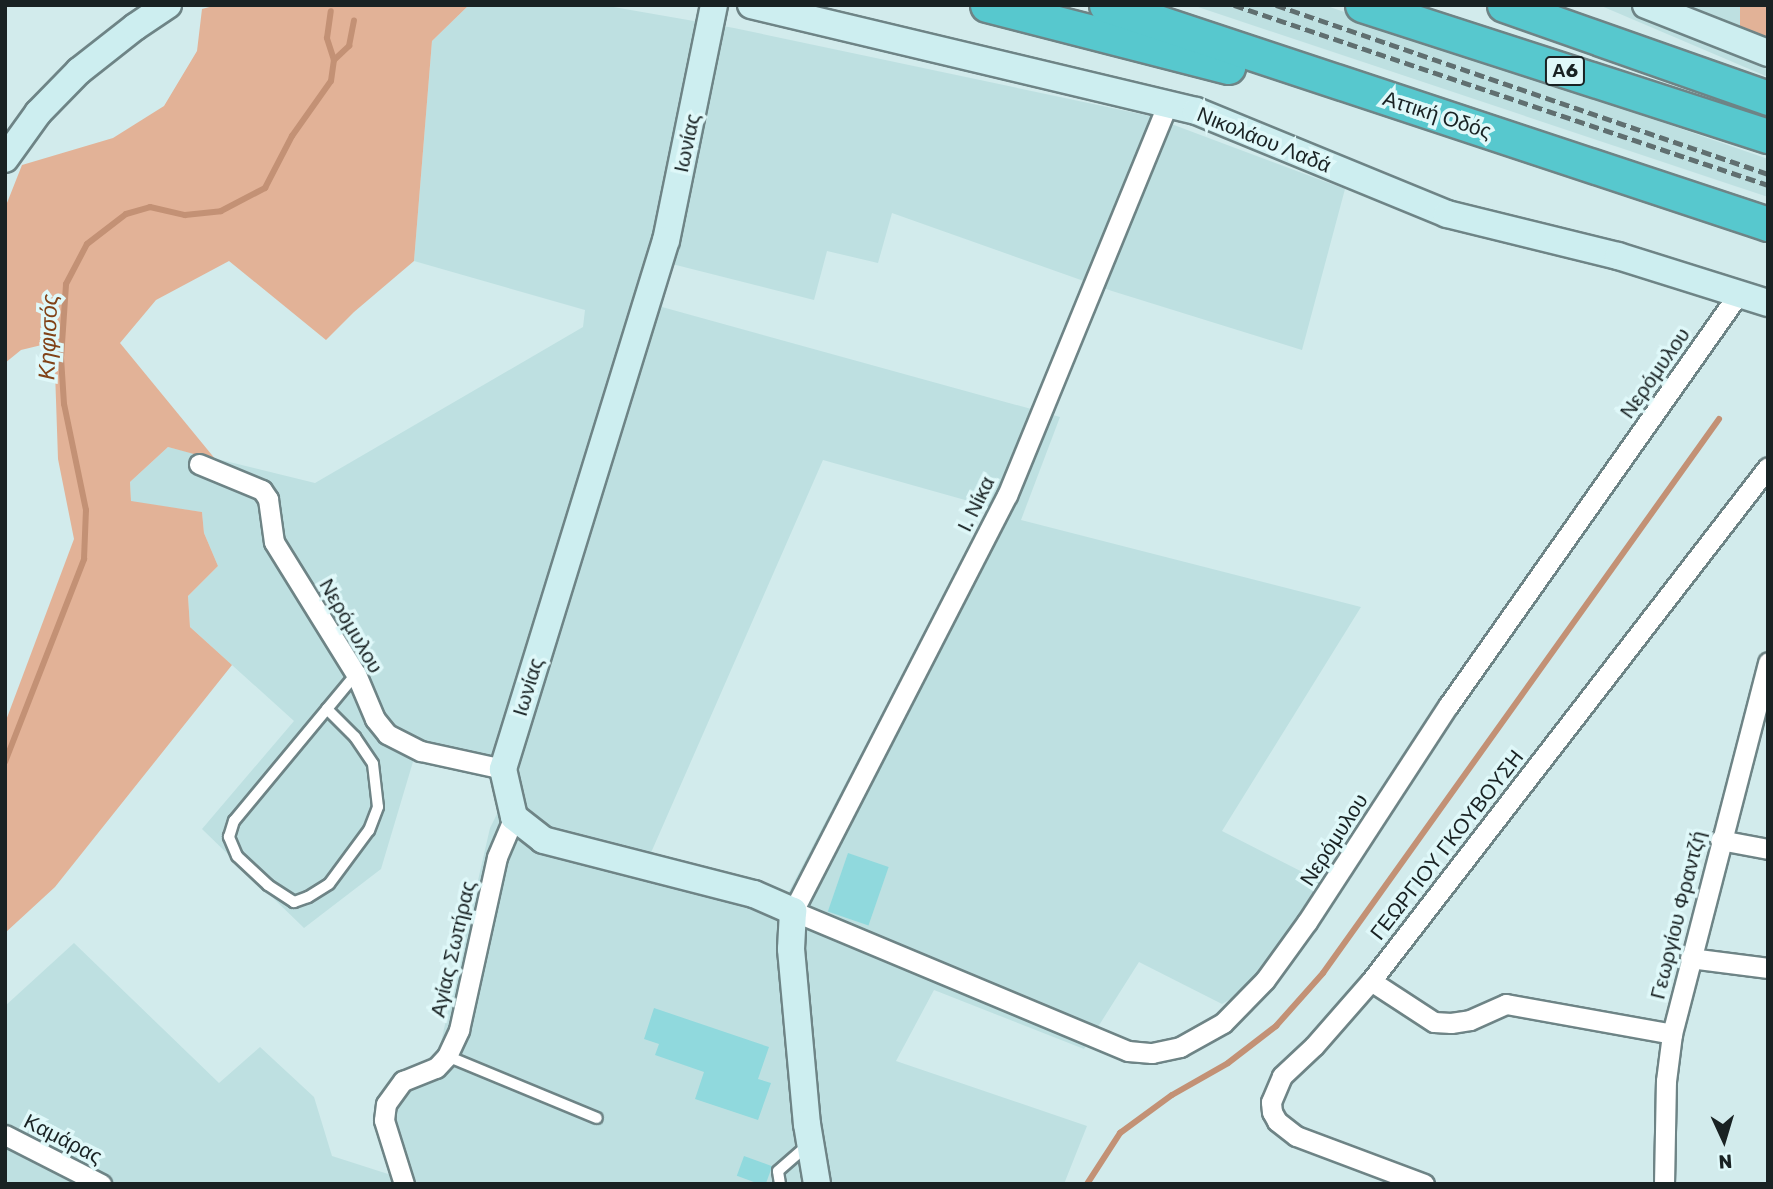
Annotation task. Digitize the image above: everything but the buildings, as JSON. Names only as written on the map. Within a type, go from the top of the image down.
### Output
[{"type":"highway","points":[[987,5],[1231,68],[1368,93]]},
{"type":"highway","name":"Αττική Οδός","points":[[1106,5],[1768,223]]},
{"type":"highway","name":"Α6","points":[[1362,5],[1768,136]]},
{"type":"highway","points":[[1504,5],[1768,97]]},
{"type":"main road","points":[[5,159],[38,113],[79,71],[135,27],[169,5]]},
{"type":"main road","name":"Ιωνίας","points":[[503,769],[666,240],[714,5]]},
{"type":"main road","name":"Νικολάου Λαδά","points":[[751,5],[1196,111],[1447,214],[1618,256],[1768,303]]},
{"type":"main road","points":[[1646,5],[1767,52]]},
{"type":"main road","points":[[503,769],[514,817],[533,834],[556,845],[754,894],[793,911],[791,949],[810,1144],[817,1184]]},
{"type":"street","name":"Ι. Νίκα","points":[[793,911],[1007,495],[1168,103]]},
{"type":"street","name":"Νερόμυλου","points":[[793,911],[1128,1051],[1152,1053],[1180,1047],[1223,1023],[1265,980],[1307,922],[1448,706],[1739,293]]},
{"type":"street","name":"Νερόμυλου","points":[[199,464],[262,490],[268,499],[274,542],[356,674],[376,719],[387,734],[421,751],[503,769]]},
{"type":"street","name":"ΓΕΩΡΓΙΟΥ ΓΚΟΥΒΟΥΣΗ","points":[[1424,1184],[1296,1136],[1277,1121],[1272,1112],[1271,1102],[1282,1076],[1314,1046],[1371,981],[1768,467]]},
{"type":"street","name":"Γεωργίου Φραντζή","points":[[1664,1184],[1666,1081],[1672,1034],[1689,958],[1768,662]]},
{"type":"street","name":"Αγίας Σωτήρας","points":[[447,1056],[459,1030],[497,856],[514,817]]},
{"type":"street","points":[[1720,840],[1768,849]]},
{"type":"street","points":[[1689,958],[1768,968]]},
{"type":"street","points":[[1371,981],[1434,1022],[1470,1020],[1506,1004],[1672,1034]]},
{"type":"street","points":[[404,1184],[384,1120],[386,1104],[403,1081],[436,1068],[447,1056]]},
{"type":"street","name":"Καμάρας","points":[[5,1135],[101,1184]]},
{"type":"lane","points":[[327,709],[355,737],[373,764],[378,807],[369,830],[329,884],[294,902],[268,885],[237,856],[229,837],[234,821],[356,674]]},
{"type":"lane","points":[[447,1056],[597,1118]]},
{"type":"lane","points":[[780,1184],[778,1171],[810,1144]]},
{"type":"shaded area","points":[[217,5],[469,5],[432,41],[414,261],[354,312],[326,340],[229,261],[156,300],[120,343],[216,460],[168,447],[130,482],[131,501],[202,512],[204,533],[218,566],[188,596],[190,627],[232,665],[55,887],[5,933],[5,723],[74,539],[58,459],[54,342],[21,350],[5,363],[5,208],[22,165],[113,138],[164,106],[197,51],[202,9]]},
{"type":"shaded area","points":[[469,5],[602,5],[734,28],[1150,116],[1345,189],[1302,350],[1112,291],[892,213],[878,263],[827,251],[814,300],[672,264],[662,307],[1060,417],[1021,520],[1361,607],[1222,831],[1322,882],[1251,987],[1222,1004],[1139,962],[1084,1049],[934,990],[896,1061],[1087,1126],[1064,1184],[5,1184],[5,1006],[74,943],[219,1083],[260,1047],[314,1097],[332,1156],[413,1182],[412,1169],[394,1135],[389,1104],[409,1085],[433,1077],[490,828],[501,806],[498,775],[415,755],[381,869],[304,928],[202,829],[294,721],[190,627],[188,596],[218,566],[204,533],[202,512],[131,502],[130,482],[168,447],[315,483],[583,327],[585,310],[414,261],[432,41]],"holes":[[[823,460],[990,507],[785,899],[650,855]]]},
{"type":"shaded area","points":[[1192,5],[1324,5],[1768,159],[1768,197]]},
{"type":"shaded area","points":[[1599,5],[1740,5],[1740,44],[1768,55],[1768,77]]},
{"type":"shaded area","points":[[1740,5],[1768,5],[1768,55],[1740,44]]},
{"type":"waterway","name":"Κηφισός","points":[[5,762],[84,559],[86,510],[64,404],[61,358],[66,284],[87,244],[126,214],[150,207],[185,215],[221,211],[265,188],[292,136],[331,81],[334,60],[327,38],[331,11]]},
{"type":"waterway","name":"Κηφισός","points":[[334,60],[349,46],[354,20]]},
{"type":"waterway","points":[[1087,1184],[1120,1133],[1172,1095],[1228,1063],[1276,1026],[1323,973],[1719,419]]},
{"type":"railway","points":[[1234,5],[1768,185]]},
{"type":"railway","points":[[1276,5],[1768,174]]}]
